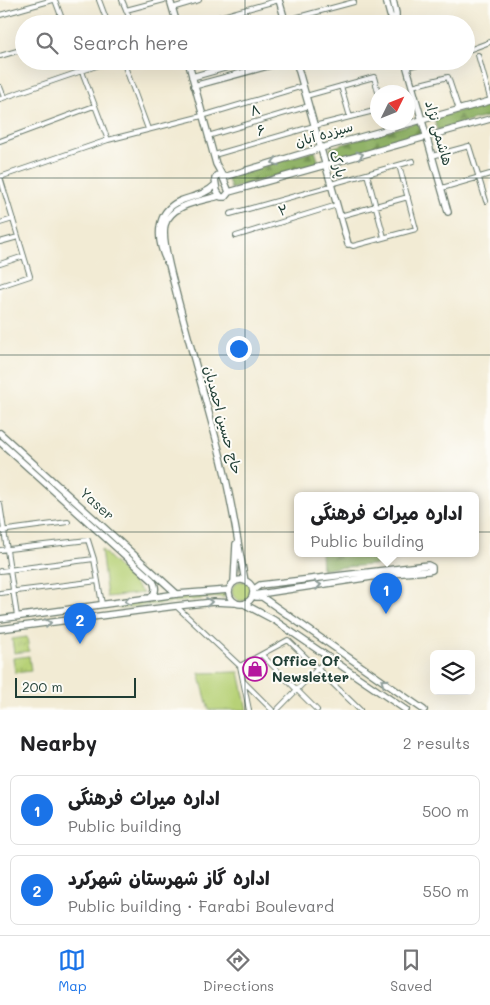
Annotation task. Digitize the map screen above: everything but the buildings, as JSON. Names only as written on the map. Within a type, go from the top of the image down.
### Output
[{"type":"main road","points":[[170,0],[174,15]]},
{"type":"main road","points":[[279,0],[283,15]]},
{"type":"main road","points":[[386,0],[390,15]]},
{"type":"main road","points":[[393,0],[396,15]]},
{"type":"main road","points":[[190,70],[214,155],[216,164],[215,185],[220,196]]},
{"type":"main road","points":[[192,77],[217,70]]},
{"type":"main road","points":[[194,86],[253,70]]},
{"type":"main road","name":"پارک","points":[[299,70],[348,244]]},
{"type":"main road","name":"هاشمی نژاد","points":[[408,70],[412,85]]},
{"type":"main road","name":"هاشمی نژاد","points":[[415,96],[448,212]]},
{"type":"main road","name":"سیزده آبان","points":[[216,177],[490,100]]},
{"type":"main road","points":[[216,164],[229,192],[490,120]]},
{"type":"main road","name":"حاج حسین احمدیان","points":[[170,268],[160,244],[159,227],[162,218],[169,208],[175,204],[206,193],[215,185]]},
{"type":"main road","name":"حاج حسین احمدیان","points":[[229,192],[225,196],[173,212],[168,218],[164,230],[170,268],[233,509],[245,581]]},
{"type":"main road","name":"Yaser","points":[[0,433],[152,580],[155,590],[150,598]]},
{"type":"main road","name":"Yaser","points":[[0,442],[177,594]]},
{"type":"main road","points":[[234,603],[229,597],[229,590],[234,582],[236,532]]},
{"type":"main road","points":[[244,604],[249,601],[252,594],[260,586],[391,572],[428,571],[432,570],[432,567],[428,565],[391,572],[295,589],[252,594]]},
{"type":"main road","points":[[234,582],[239,580],[250,584],[252,594]]},
{"type":"main road","points":[[294,581],[295,589]]},
{"type":"main road","points":[[0,619],[177,594],[229,590]]},
{"type":"main road","points":[[252,594],[262,598],[424,710]]},
{"type":"main road","points":[[0,629],[214,602],[244,604],[274,620],[406,710]]},
{"type":"main road","points":[[102,604],[104,615]]},
{"type":"street","points":[[0,16],[54,0],[60,15]]},
{"type":"street","points":[[99,0],[105,15]]},
{"type":"street","points":[[122,0],[128,15]]},
{"type":"street","points":[[126,10],[164,0]]},
{"type":"street","points":[[172,8],[199,0]]},
{"type":"street","points":[[226,15],[279,0]]},
{"type":"street","points":[[309,15],[354,2]]},
{"type":"street","points":[[475,48],[490,42]]},
{"type":"street","points":[[0,56],[15,52]]},
{"type":"street","points":[[478,56],[490,100]]},
{"type":"street","points":[[0,87],[2,98],[85,70]]},
{"type":"street","points":[[126,70],[148,129]]},
{"type":"street","points":[[82,71],[108,140]]},
{"type":"street","points":[[306,96],[374,76],[376,85]]},
{"type":"street","points":[[415,85],[448,77],[459,110]]},
{"type":"street","points":[[0,286],[30,276],[0,179],[108,140],[202,116],[303,86]]},
{"type":"street","points":[[341,86],[350,117]]},
{"type":"street","points":[[0,141],[94,106]]},
{"type":"street","name":"۸","points":[[208,136],[309,106]]},
{"type":"street","name":"۶","points":[[214,155],[370,112]]},
{"type":"street","points":[[432,156],[469,146],[486,201]]},
{"type":"street","points":[[230,214],[414,161]]},
{"type":"street","points":[[348,244],[353,246],[416,229],[399,165]]},
{"type":"street","points":[[368,174],[384,237]]},
{"type":"street","points":[[442,188],[490,174]]},
{"type":"street","points":[[340,216],[408,197]]},
{"type":"street","points":[[0,202],[7,200]]},
{"type":"street","name":"۲","points":[[236,236],[337,205]]},
{"type":"street","points":[[0,223],[13,219]]},
{"type":"street","points":[[0,242],[18,237]]},
{"type":"street","points":[[0,264],[24,256]]},
{"type":"street","points":[[0,504],[2,531],[17,616]]},
{"type":"street","points":[[2,531],[68,522]]},
{"type":"street","points":[[0,550],[88,540],[94,559],[102,604]]},
{"type":"street","points":[[0,571],[94,559]]},
{"type":"street","points":[[0,593],[98,581]]},
{"type":"street","points":[[176,606],[240,666],[249,710]]},
{"type":"street","points":[[240,666],[288,640],[360,710]]},
{"type":"street","points":[[262,655],[316,710]]},
{"type":"street","points":[[278,710],[329,657]]},
{"type":"street","points":[[243,681],[272,710]]},
{"type":"green space","points":[[490,103],[490,116],[437,130],[434,118]]},
{"type":"green space","points":[[418,122],[422,134],[334,160],[330,148],[391,130],[415,130],[415,123]]},
{"type":"green space","points":[[315,151],[319,163],[231,189],[227,177]]},
{"type":"green space","points":[[101,549],[143,593],[107,597]]},
{"type":"green space","points":[[321,557],[381,557],[382,564],[322,569]]},
{"type":"green space","points":[[242,581],[249,584],[252,591],[249,598],[242,601],[235,598],[232,591],[235,584]]},
{"type":"green space","points":[[218,591],[225,592],[224,598],[218,597],[119,609],[118,603]]},
{"type":"green space","points":[[27,637],[29,651],[14,653],[12,639]]},
{"type":"green space","points":[[29,656],[31,671],[15,673],[13,658]]},
{"type":"green space","points":[[239,672],[247,710],[209,710],[199,673]]},
{"type":"place","name":"اداره میراث فرهنگی","points":[[386,614]]},
{"type":"place","name":"اداره گاز شهرستان شهرکرد","points":[[80,644]]},
{"type":"place","name":"Office Of Newsletter","points":[[255,669]]}]
